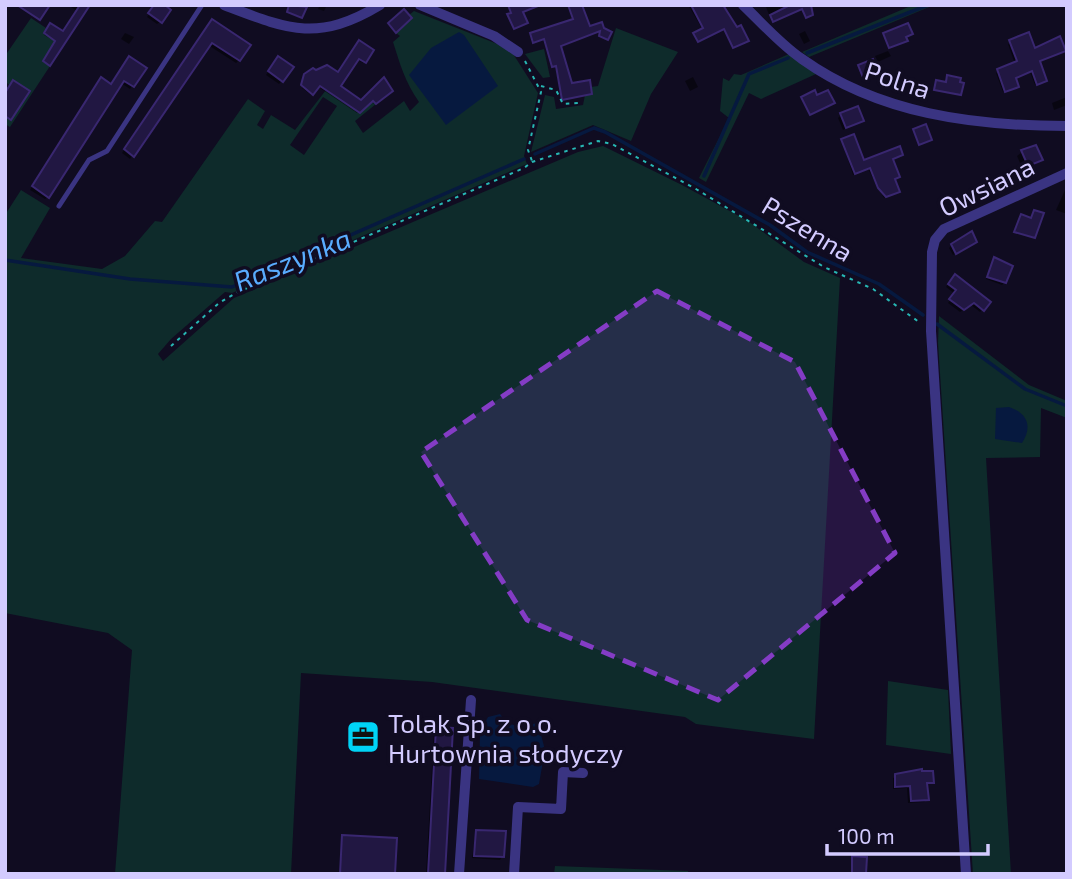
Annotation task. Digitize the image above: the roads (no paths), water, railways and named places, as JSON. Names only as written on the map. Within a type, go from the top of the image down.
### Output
[{"type":"street","points":[[224,5],[270,23],[307,30],[341,24],[380,5]]},
{"type":"street","points":[[420,5],[494,36],[517,52]]},
{"type":"street","name":"Polna","points":[[743,5],[800,58],[868,97],[947,117],[1018,125],[1067,126]]},
{"type":"street","name":"Owsiana","points":[[966,874],[931,331],[930,264],[935,240],[940,233],[1067,173]]},
{"type":"street","points":[[459,874],[471,700]]},
{"type":"street","points":[[514,874],[518,807],[561,809],[564,772],[583,774]]},
{"type":"lane","points":[[59,206],[89,160],[107,151],[202,5]]},
{"type":"water","points":[[459,32],[464,35],[498,86],[446,125],[409,75],[431,48]]},
{"type":"water","points":[[1009,407],[1020,413],[1026,421],[1027,431],[1022,443],[995,439],[996,408]]},
{"type":"water","points":[[500,714],[513,725],[538,723],[545,750],[539,784],[533,787],[479,779],[480,732],[488,717]]},
{"type":"waterway","points":[[807,53],[928,5]]},
{"type":"waterway","points":[[704,176],[749,74],[788,58]]},
{"type":"waterway","name":"Raszynka","points":[[535,154],[594,128],[605,132],[770,225],[807,252],[879,284],[923,315]]},
{"type":"waterway","name":"Raszynka","points":[[5,260],[130,279],[232,287],[524,159]]},
{"type":"waterway","name":"Raszynka","points":[[937,324],[1025,389],[1067,406]]},
{"type":"place","name":"Tolak Sp. z o.o. Hurtownia słodyczy","points":[[363,737]]}]
